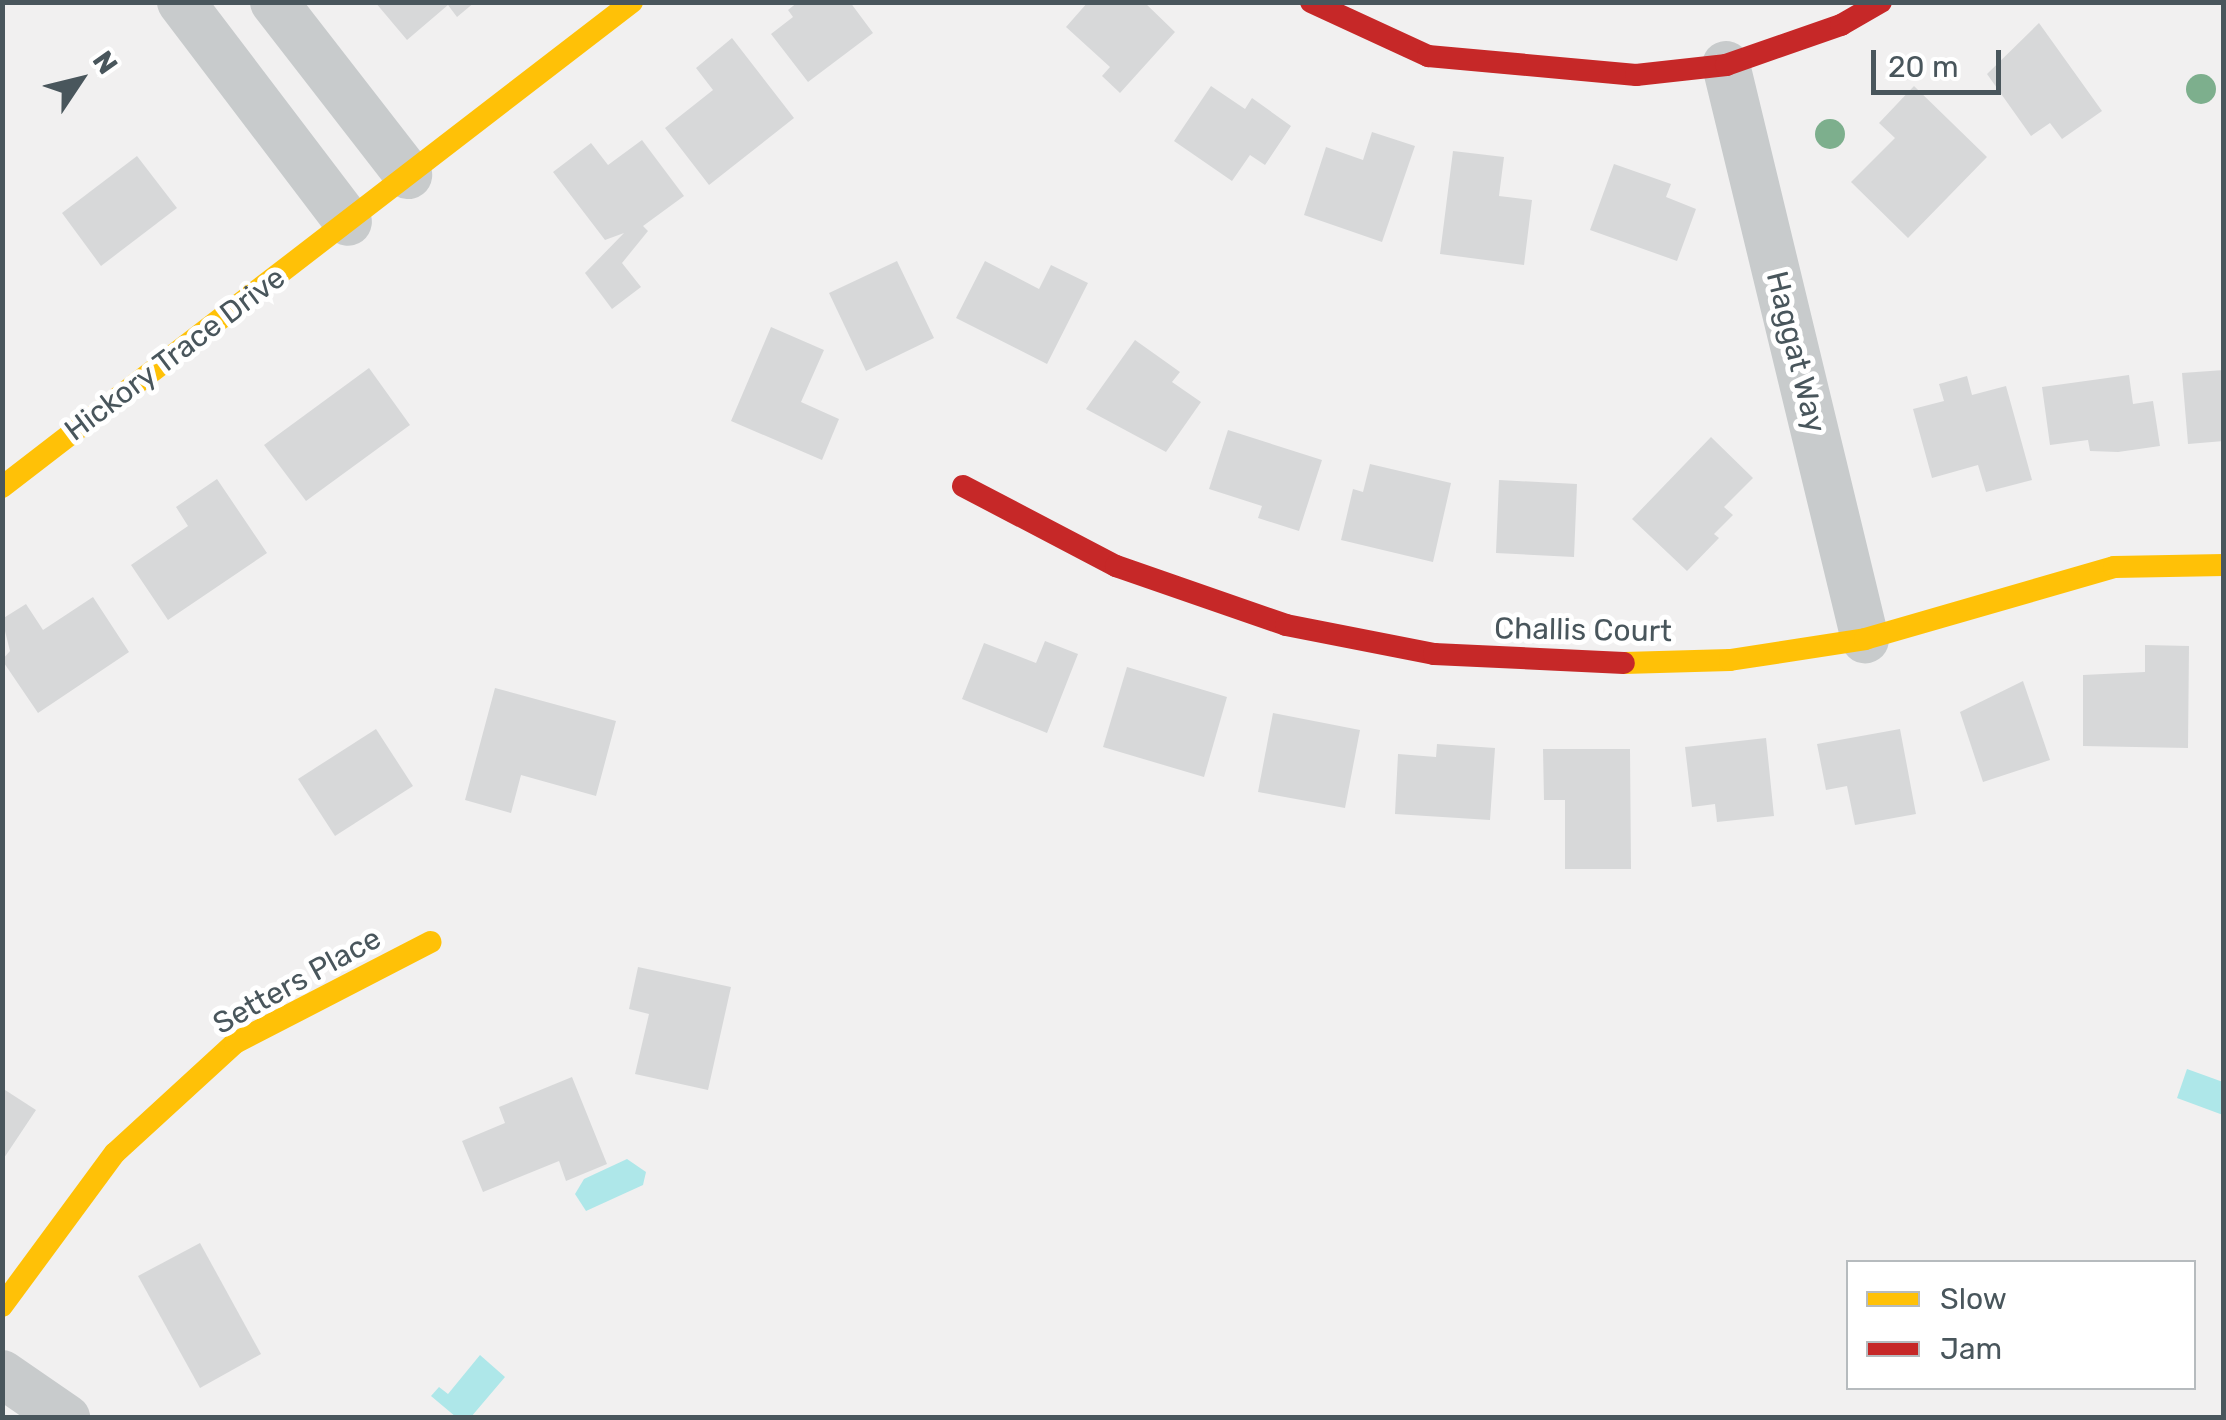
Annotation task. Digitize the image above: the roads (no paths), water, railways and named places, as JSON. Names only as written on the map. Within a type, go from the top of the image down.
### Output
[{"type":"street","points":[[180,2],[348,222]]},
{"type":"street","points":[[274,2],[408,175]]},
{"type":"street","name":"Hickory Trace Drive","points":[[2,487],[632,2]]},
{"type":"street","points":[[1311,2],[1411,51],[1468,63],[1636,75],[1726,65],[1841,25],[1882,2]]},
{"type":"street","name":"Haggat Way","points":[[1726,65],[1865,639]]},
{"type":"street","name":"Challis Court","points":[[963,486],[1116,566],[1286,626],[1434,654],[1557,664],[1701,661],[1865,639],[2114,568],[2224,565]]},
{"type":"street","name":"Setters Place","points":[[2,1306],[115,1153],[234,1043],[431,942]]},
{"type":"street","points":[[2,1374],[66,1418]]},
{"type":"water","points":[[2187,1069],[2223,1082],[2223,1115],[2177,1098]]},
{"type":"water","points":[[627,1159],[646,1172],[643,1185],[586,1211],[575,1194],[584,1179]]},
{"type":"water","points":[[480,1355],[505,1377],[471,1417],[456,1417],[431,1396],[439,1387],[448,1394]]}]
